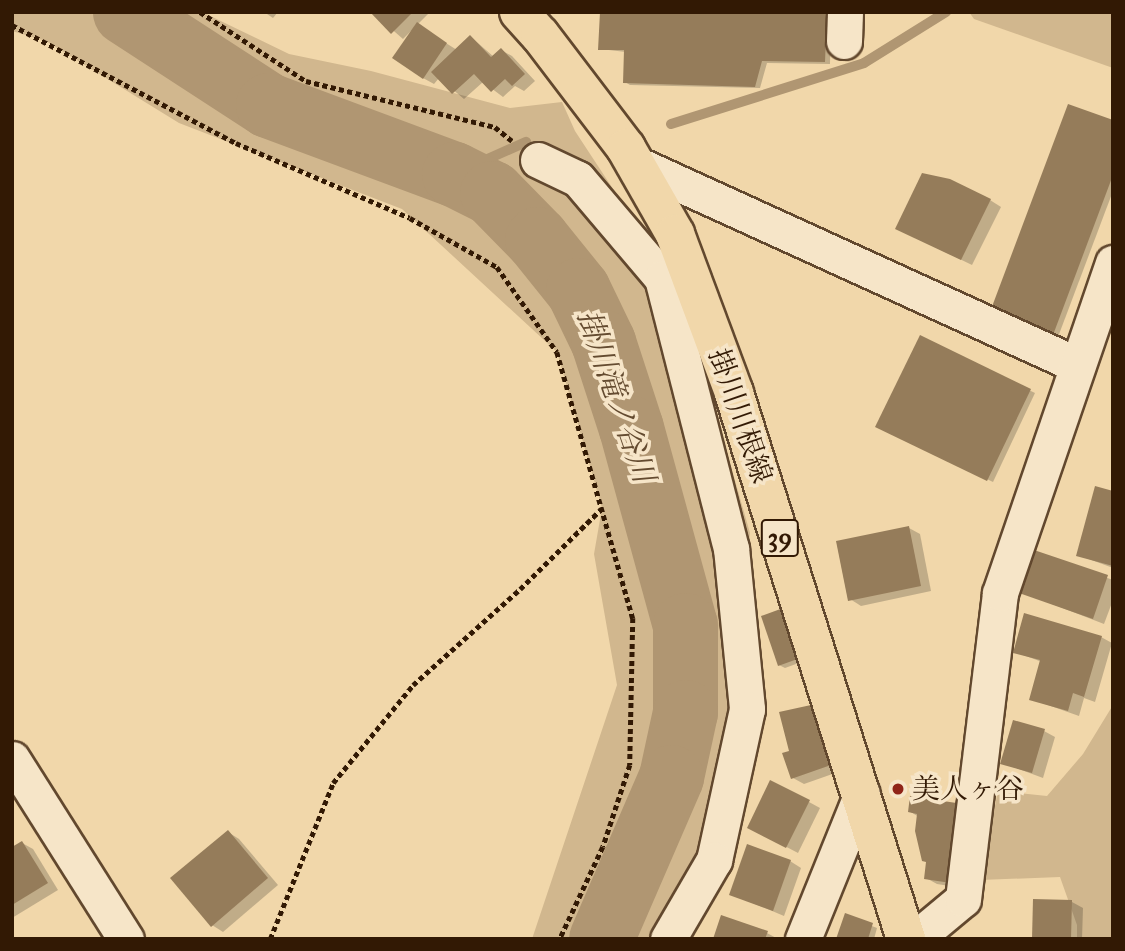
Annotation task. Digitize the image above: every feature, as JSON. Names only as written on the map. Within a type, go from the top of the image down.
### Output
[{"type":"main road","name":"掛川川根線","points":[[519,12],[597,109],[630,155],[675,234],[734,393],[906,939]]},
{"type":"street","points":[[630,155],[1077,365]]},
{"type":"street","points":[[538,159],[578,179],[662,278],[732,548],[747,709],[714,860],[668,939]]},
{"type":"street","points":[[915,939],[963,899],[1000,593],[1113,263]]},
{"type":"street","points":[[12,759],[126,939]]},
{"type":"street","points":[[803,939],[862,793]]},
{"type":"path","points":[[200,12],[306,81],[495,127],[509,138]]},
{"type":"path","points":[[12,25],[236,143],[411,218],[497,267],[557,352],[633,618],[630,765],[603,847],[560,939]]},
{"type":"path","points":[[270,939],[333,783],[413,685],[520,589],[602,508]]},
{"type":"shaded area","points":[[12,12],[202,12],[289,54],[371,71],[510,108],[562,102],[575,131],[636,224],[702,365],[750,533],[744,591],[748,760],[687,939],[532,939],[617,685],[594,554],[602,508],[557,352],[402,209],[179,123],[46,41],[12,31]]},
{"type":"shaded area","points":[[969,12],[1113,12],[1113,68],[974,19]]},
{"type":"shaded area","points":[[1113,705],[1113,939],[1077,939],[1077,925],[1060,877],[980,880],[998,791],[1047,796],[1083,754]]},
{"type":"building","points":[[370,12],[413,12],[391,34]]},
{"type":"building","points":[[600,12],[827,12],[825,62],[762,61],[755,87],[623,83],[624,50],[598,50]]},
{"type":"building","points":[[417,22],[447,43],[423,79],[392,58]]},
{"type":"building","points":[[470,35],[491,57],[501,48],[525,74],[512,86],[505,79],[491,92],[474,74],[452,94],[431,72]]},
{"type":"building","points":[[1068,104],[1113,120],[1113,175],[1053,335],[990,312]]},
{"type":"building","points":[[922,173],[950,179],[991,199],[961,260],[895,229]]},
{"type":"building","points":[[920,335],[1031,389],[987,481],[875,427]]},
{"type":"building","points":[[1095,486],[1113,491],[1113,566],[1076,556]]},
{"type":"building","points":[[909,526],[921,586],[848,601],[836,541]]},
{"type":"building","points":[[1034,550],[1108,575],[1093,619],[1019,593]]},
{"type":"building","points":[[786,607],[803,657],[778,666],[761,616]]},
{"type":"building","points":[[1024,613],[1102,636],[1084,697],[1073,693],[1068,711],[1029,700],[1040,660],[1013,653]]},
{"type":"building","points":[[811,705],[831,765],[791,779],[782,753],[789,751],[779,712]]},
{"type":"building","points":[[1013,720],[1045,729],[1032,773],[1000,764]]},
{"type":"building","points":[[770,780],[810,800],[786,848],[747,828]]},
{"type":"building","points":[[910,796],[963,804],[951,883],[924,879],[926,862],[922,861],[915,831],[917,814],[908,812]]},
{"type":"building","points":[[228,830],[268,878],[211,927],[170,878]]},
{"type":"building","points":[[22,841],[48,883],[12,905],[12,847]]},
{"type":"building","points":[[747,844],[791,860],[773,911],[729,895]]},
{"type":"building","points":[[1033,899],[1072,900],[1071,939],[1032,939]]},
{"type":"building","points":[[845,913],[873,923],[868,939],[836,939]]},
{"type":"building","points":[[721,915],[768,931],[765,939],[713,939]]},
{"type":"waterway","name":"掛川滝ノ谷川","points":[[125,12],[268,105],[454,174],[492,193],[537,239],[578,290],[603,342],[631,428],[685,625],[685,712],[671,777],[601,939]]},
{"type":"waterway","points":[[671,124],[864,63],[946,12]]},
{"type":"waterway","points":[[454,174],[526,142]]},
{"type":"place","name":"美人ヶ谷","points":[[898,789]]}]
